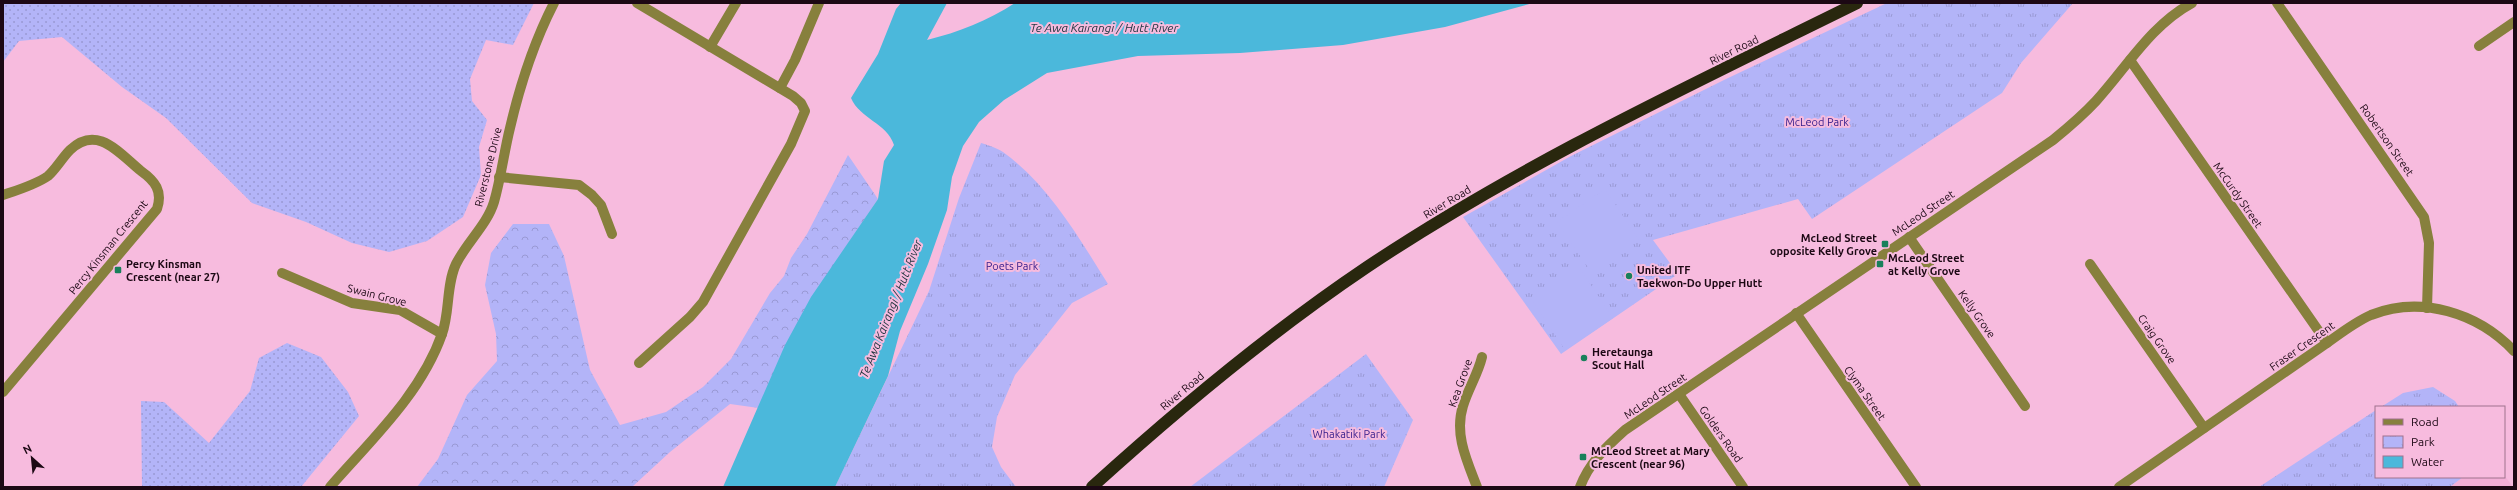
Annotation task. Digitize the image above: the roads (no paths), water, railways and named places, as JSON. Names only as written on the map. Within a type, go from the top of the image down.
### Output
[{"type":"highway","name":"River Road","points":[[1092,487],[1160,426],[1259,345],[1329,293],[1408,241],[1556,155],[1857,3]]},
{"type":"street","name":"Riverstone Drive","points":[[330,487],[411,392],[433,354],[442,334],[456,264],[489,214],[500,177],[520,91],[533,50],[554,3]]},
{"type":"street","points":[[638,3],[798,99],[804,107],[804,117],[800,126],[703,302],[639,363]]},
{"type":"street","points":[[710,47],[736,3]]},
{"type":"street","points":[[780,88],[795,60],[819,3]]},
{"type":"street","name":"McLeod Street","points":[[1580,487],[1593,462],[1606,447],[1626,430],[2059,135],[2097,100],[2157,28],[2177,11],[2192,3]]},
{"type":"street","name":"Robertson Street","points":[[2277,3],[2424,217],[2429,243],[2427,308]]},
{"type":"street","points":[[2479,46],[2514,22]]},
{"type":"street","name":"McCurdy Street","points":[[2130,60],[2326,343]]},
{"type":"street","name":"Percy Kinsman Crescent","points":[[3,195],[48,175],[70,150],[84,140],[95,138],[105,142],[152,178],[159,191],[160,200],[157,209],[3,392]]},
{"type":"street","points":[[500,177],[579,185],[592,195],[601,205],[612,234]]},
{"type":"street","name":"Kelly Grove","points":[[1909,237],[2026,406]]},
{"type":"street","name":"Craig Grove","points":[[2090,264],[2204,428]]},
{"type":"street","name":"Swain Grove","points":[[282,273],[352,303],[400,310],[442,334]]},
{"type":"street","name":"Fraser Crescent","points":[[2119,487],[2326,343],[2357,323],[2381,312],[2427,308],[2442,309],[2472,319],[2498,336],[2514,351]]},
{"type":"street","name":"Clyma Street","points":[[1796,313],[1916,487]]},
{"type":"street","name":"Kea Grove","points":[[1477,487],[1464,454],[1460,421],[1463,406],[1482,357]]},
{"type":"street","name":"Golders Road","points":[[1679,394],[1743,487]]},
{"type":"water","name":"Te Awa Kairangi / Hutt River","points":[[901,3],[947,3],[927,40],[972,25],[1015,3],[1533,3],[1445,27],[1343,45],[1240,53],[1138,56],[1047,73],[1004,100],[979,122],[963,146],[952,177],[947,210],[928,264],[900,331],[888,376],[835,487],[723,487],[785,345],[811,297],[878,199],[884,161],[894,145],[886,131],[861,111],[851,98],[878,54],[896,9]]},
{"type":"place","name":"McLeod Street opposite Kelly Grove","points":[[1885,244]]},
{"type":"place","name":"McLeod Street at Kelly Grove","points":[[1880,264]]},
{"type":"place","name":"Percy Kinsman Crescent (near 27)","points":[[118,270]]},
{"type":"place","name":"United ITF Taekwon-Do Upper Hutt","points":[[1629,276]]},
{"type":"place","name":"Heretaunga Scout Hall","points":[[1584,358]]},
{"type":"place","name":"McLeod Street at Mary Crescent (near 96)","points":[[1583,457]]},
{"type":"park label","name":"McLeod Park","points":[[1817,122]]},
{"type":"park label","name":"Poets Park","points":[[1012,266]]},
{"type":"park label","name":"Whakatiki Park","points":[[1349,434]]}]
